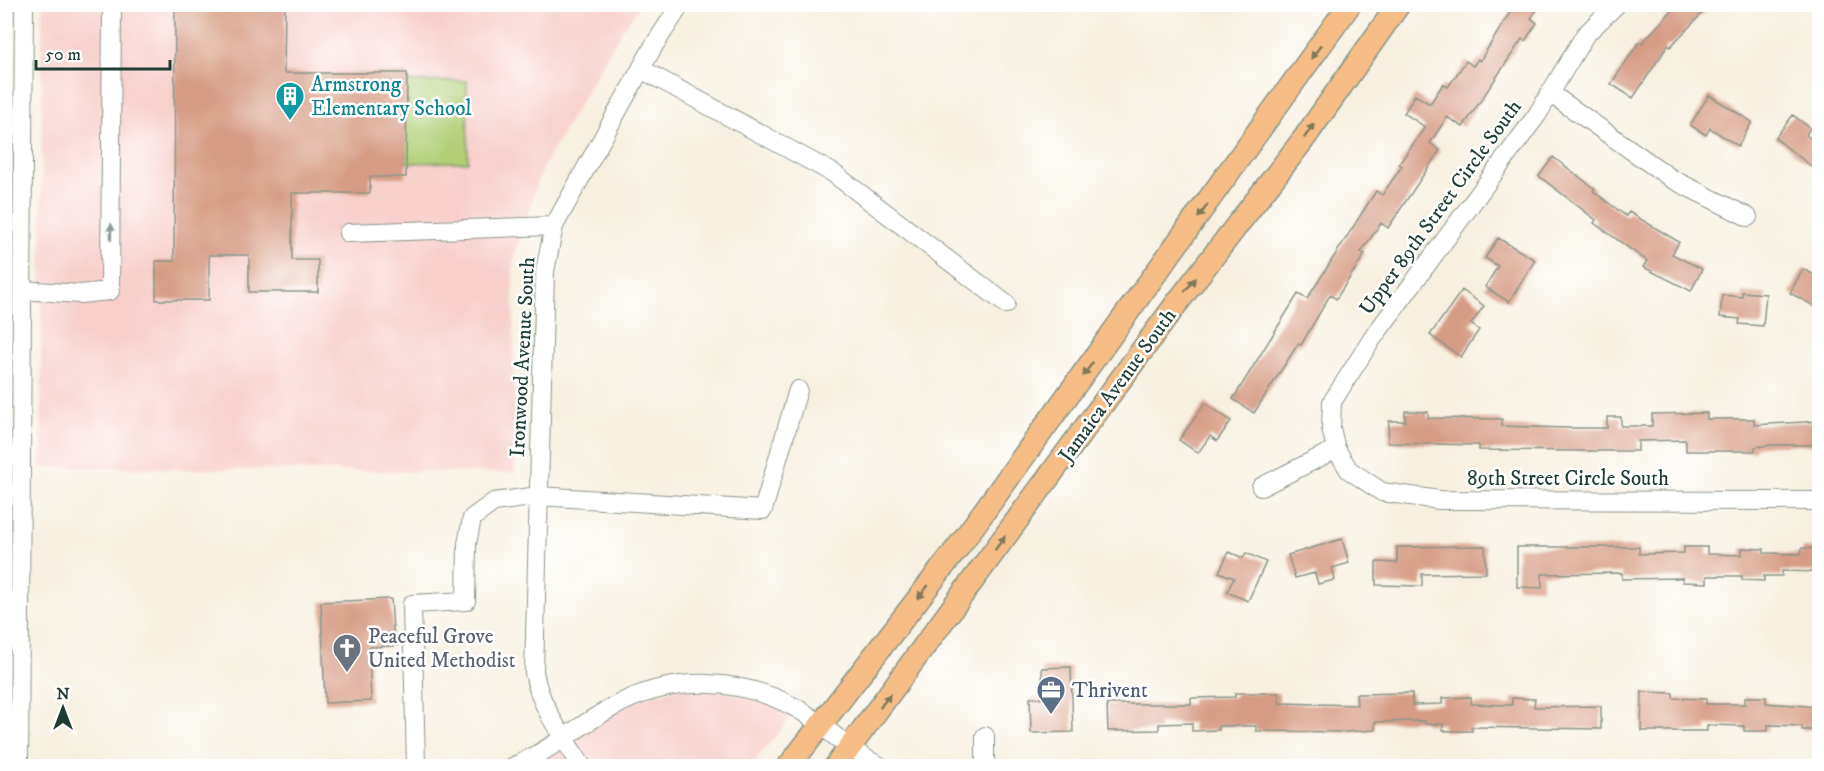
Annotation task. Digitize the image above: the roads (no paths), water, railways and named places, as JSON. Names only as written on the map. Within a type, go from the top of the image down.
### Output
[{"type":"main road","name":"Jamaica Avenue South","points":[[789,766],[959,546],[1350,4]]},
{"type":"main road","name":"Jamaica Avenue South","points":[[836,766],[1177,303],[1303,140],[1399,4]]},
{"type":"street","points":[[19,766],[24,4]]},
{"type":"street","points":[[22,290],[80,294],[110,291],[112,4]]},
{"type":"street","name":"Ironwood Avenue South","points":[[582,766],[537,690],[534,672],[545,272],[554,226],[640,69],[681,4]]},
{"type":"street","name":"Upper 89th Street Circle South","points":[[1336,449],[1331,428],[1332,402],[1372,339],[1537,115],[1585,35],[1617,4]]},
{"type":"street","points":[[640,69],[833,173],[1006,304]]},
{"type":"street","points":[[1550,93],[1672,179],[1748,218]]},
{"type":"street","points":[[348,233],[554,226]]},
{"type":"street","points":[[416,766],[412,604],[466,601],[468,544],[472,518],[494,502],[538,496],[763,510],[798,390]]},
{"type":"street","points":[[1261,487],[1336,449]]},
{"type":"street","name":"89th Street Circle South","points":[[1336,449],[1349,471],[1382,492],[1440,500],[1820,501]]},
{"type":"street","points":[[514,766],[531,759],[615,706],[640,695],[664,687],[718,684],[768,694],[798,709],[850,748],[880,766]]},
{"type":"street","points":[[985,736],[985,766]]},
{"type":"place","name":"Armstrong Elementary School","points":[[290,122]]},
{"type":"place","name":"Peaceful Grove United Methodist","points":[[347,674]]},
{"type":"place","name":"Thrivent","points":[[1051,716]]}]
